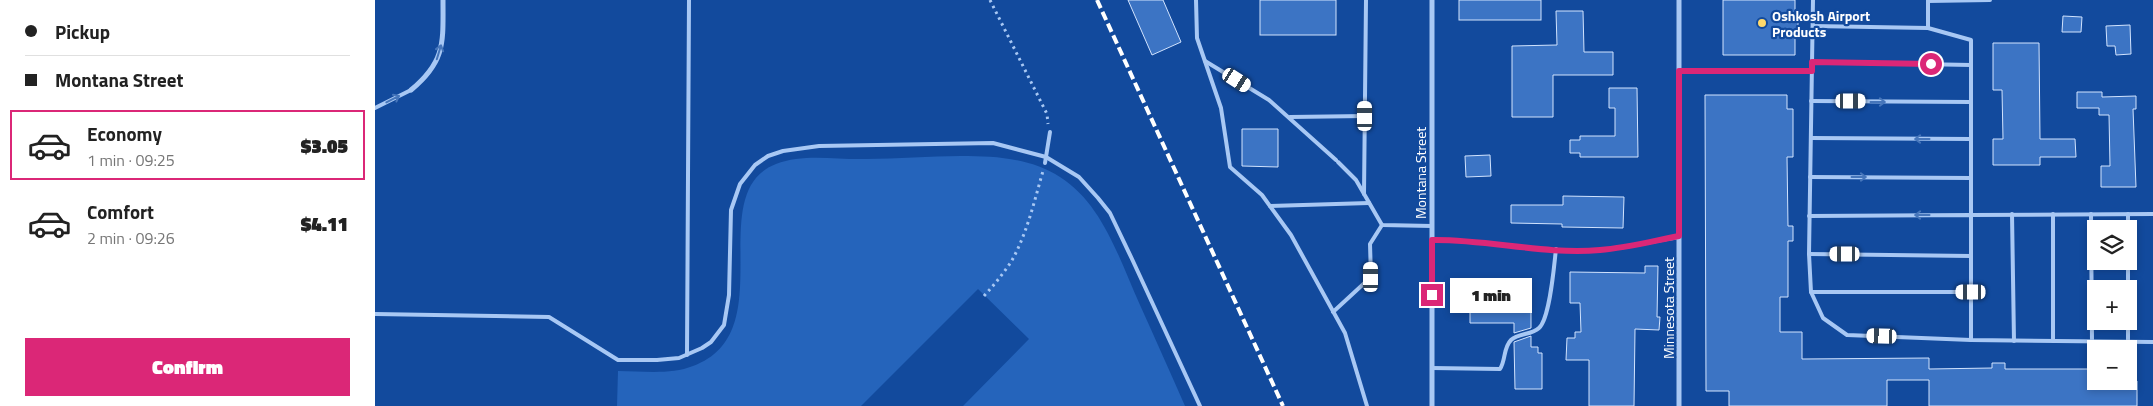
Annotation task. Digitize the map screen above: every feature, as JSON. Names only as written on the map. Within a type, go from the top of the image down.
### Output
[{"type":"street","points":[[411,90],[431,70],[440,54],[443,38],[443,0]]},
{"type":"street","name":"Montana Street","points":[[1432,0],[1432,406]]},
{"type":"street","name":"Minnesota Street","points":[[1679,0],[1679,406]]},
{"type":"lane","points":[[687,355],[689,0]]},
{"type":"lane","points":[[1196,0],[1197,38],[1221,108],[1231,167],[1262,195],[1291,235],[1345,333],[1367,406]]},
{"type":"lane","points":[[1364,194],[1366,0]]},
{"type":"lane","points":[[1813,0],[1809,254],[1811,292],[1823,318],[1847,335],[2087,342]]},
{"type":"lane","points":[[1927,28],[1928,0],[1990,0]]},
{"type":"lane","points":[[1813,26],[1927,28],[1971,40],[1971,340]]},
{"type":"lane","points":[[1205,61],[1269,100],[1337,161],[1356,180],[1382,225]]},
{"type":"lane","points":[[1812,62],[1971,65]]},
{"type":"lane","points":[[1679,71],[1812,71]]},
{"type":"lane","points":[[375,108],[411,90]]},
{"type":"lane","points":[[1811,101],[1971,102]]},
{"type":"lane","points":[[1289,117],[1365,116]]},
{"type":"lane","points":[[1045,163],[1050,132]]},
{"type":"lane","points":[[1811,138],[1971,139]]},
{"type":"lane","points":[[375,314],[549,317],[618,360],[657,360],[687,355],[711,342],[724,325],[729,294],[731,210],[736,193],[745,176],[755,165],[768,156],[795,148],[993,143],[1046,157],[1079,177],[1109,213],[1200,406]]},
{"type":"lane","points":[[1810,177],[1971,178]]},
{"type":"lane","points":[[1270,206],[1369,203]]},
{"type":"lane","points":[[2012,214],[2013,341]]},
{"type":"lane","points":[[2053,214],[2053,341]]},
{"type":"lane","points":[[2091,214],[2092,340]]},
{"type":"lane","points":[[2128,214],[2128,220]]},
{"type":"lane","points":[[1809,216],[2153,214]]},
{"type":"lane","points":[[1382,225],[1432,226]]},
{"type":"lane","points":[[1333,312],[1371,277],[1370,244],[1382,225]]},
{"type":"lane","points":[[1432,240],[1453,240],[1556,249],[1600,250],[1679,236]]},
{"type":"lane","points":[[1432,368],[1500,369],[1503,365],[1506,347],[1511,339],[1539,329],[1546,318],[1556,249]]},
{"type":"lane","points":[[1809,254],[1971,256]]},
{"type":"lane","points":[[1811,292],[1971,292]]},
{"type":"lane","points":[[2137,342],[2153,342]]},
{"type":"path","points":[[990,0],[1047,114],[1050,132]]},
{"type":"path","points":[[984,296],[1000,278],[1018,250],[1045,163]]},
{"type":"shaded area","points":[[961,156],[1012,159],[1037,166],[1060,177],[1075,188],[1088,202],[1109,235],[1185,406],[963,406],[1029,339],[978,289],[861,406],[617,406],[618,371],[675,371],[693,366],[720,349],[734,325],[739,295],[744,203],[755,180],[776,164],[809,158],[878,159]]},
{"type":"building","points":[[1128,0],[1163,0],[1181,42],[1152,55]]},
{"type":"building","points":[[1260,0],[1336,0],[1336,35],[1260,35]]},
{"type":"building","points":[[1459,0],[1541,0],[1541,20],[1459,20]]},
{"type":"building","points":[[1723,0],[1795,0],[1795,10],[1798,10],[1798,30],[1795,30],[1795,55],[1723,55]]},
{"type":"building","points":[[1556,11],[1583,11],[1584,52],[1613,52],[1613,75],[1553,75],[1553,117],[1512,117],[1512,46],[1557,45]]},
{"type":"building","points":[[2063,16],[2082,17],[2081,32],[2062,32]]},
{"type":"building","points":[[2130,25],[2131,54],[2116,55],[2115,46],[2107,46],[2106,26]]},
{"type":"building","points":[[1993,43],[2039,43],[2040,139],[2075,139],[2076,157],[2040,157],[2040,165],[1993,165],[1993,139],[2003,139],[2002,90],[1993,90]]},
{"type":"building","points":[[1609,88],[1637,88],[1638,157],[1580,157],[1580,153],[1570,153],[1570,140],[1580,140],[1580,136],[1615,136],[1615,108],[1609,108]]},
{"type":"building","points":[[2077,92],[2102,92],[2102,97],[2136,96],[2136,109],[2133,109],[2136,187],[2101,187],[2101,166],[2110,166],[2109,115],[2099,115],[2099,108],[2077,108]]},
{"type":"building","points":[[1705,95],[1787,95],[1787,109],[1793,109],[1793,157],[1787,157],[1788,226],[1793,226],[1793,241],[1788,241],[1788,297],[1780,297],[1780,332],[1802,332],[1802,359],[1929,358],[1929,369],[1992,368],[1992,363],[2005,363],[2005,369],[2087,369],[2087,390],[2137,390],[2137,406],[1929,406],[1929,380],[1887,380],[1887,406],[1729,406],[1729,391],[1706,391]]},
{"type":"building","points":[[1242,129],[1278,129],[1278,167],[1242,166]]},
{"type":"building","points":[[1490,155],[1491,176],[1466,177],[1465,156]]},
{"type":"building","points":[[1563,196],[1624,197],[1623,228],[1562,227],[1562,224],[1511,223],[1511,205],[1563,205]]},
{"type":"building","points":[[1645,266],[1658,266],[1657,317],[1660,317],[1659,330],[1635,329],[1634,406],[1589,406],[1589,360],[1566,360],[1567,338],[1575,338],[1575,332],[1581,332],[1580,303],[1570,303],[1570,272],[1645,273]]},
{"type":"building","points":[[1470,286],[1531,286],[1531,328],[1514,333],[1514,323],[1470,323]]},
{"type":"building","points":[[1531,336],[1531,347],[1538,347],[1538,353],[1542,353],[1542,389],[1515,389],[1514,342]]},
{"type":"railway","points":[[1097,0],[1283,406]]},
{"type":"place","name":"Oshkosh Airport Products","points":[[1762,23]]},
{"type":"route","points":[[1432,295],[1432,240],[1453,240],[1556,249],[1600,250],[1679,236],[1679,71],[1812,71],[1812,62],[1931,64]]}]
